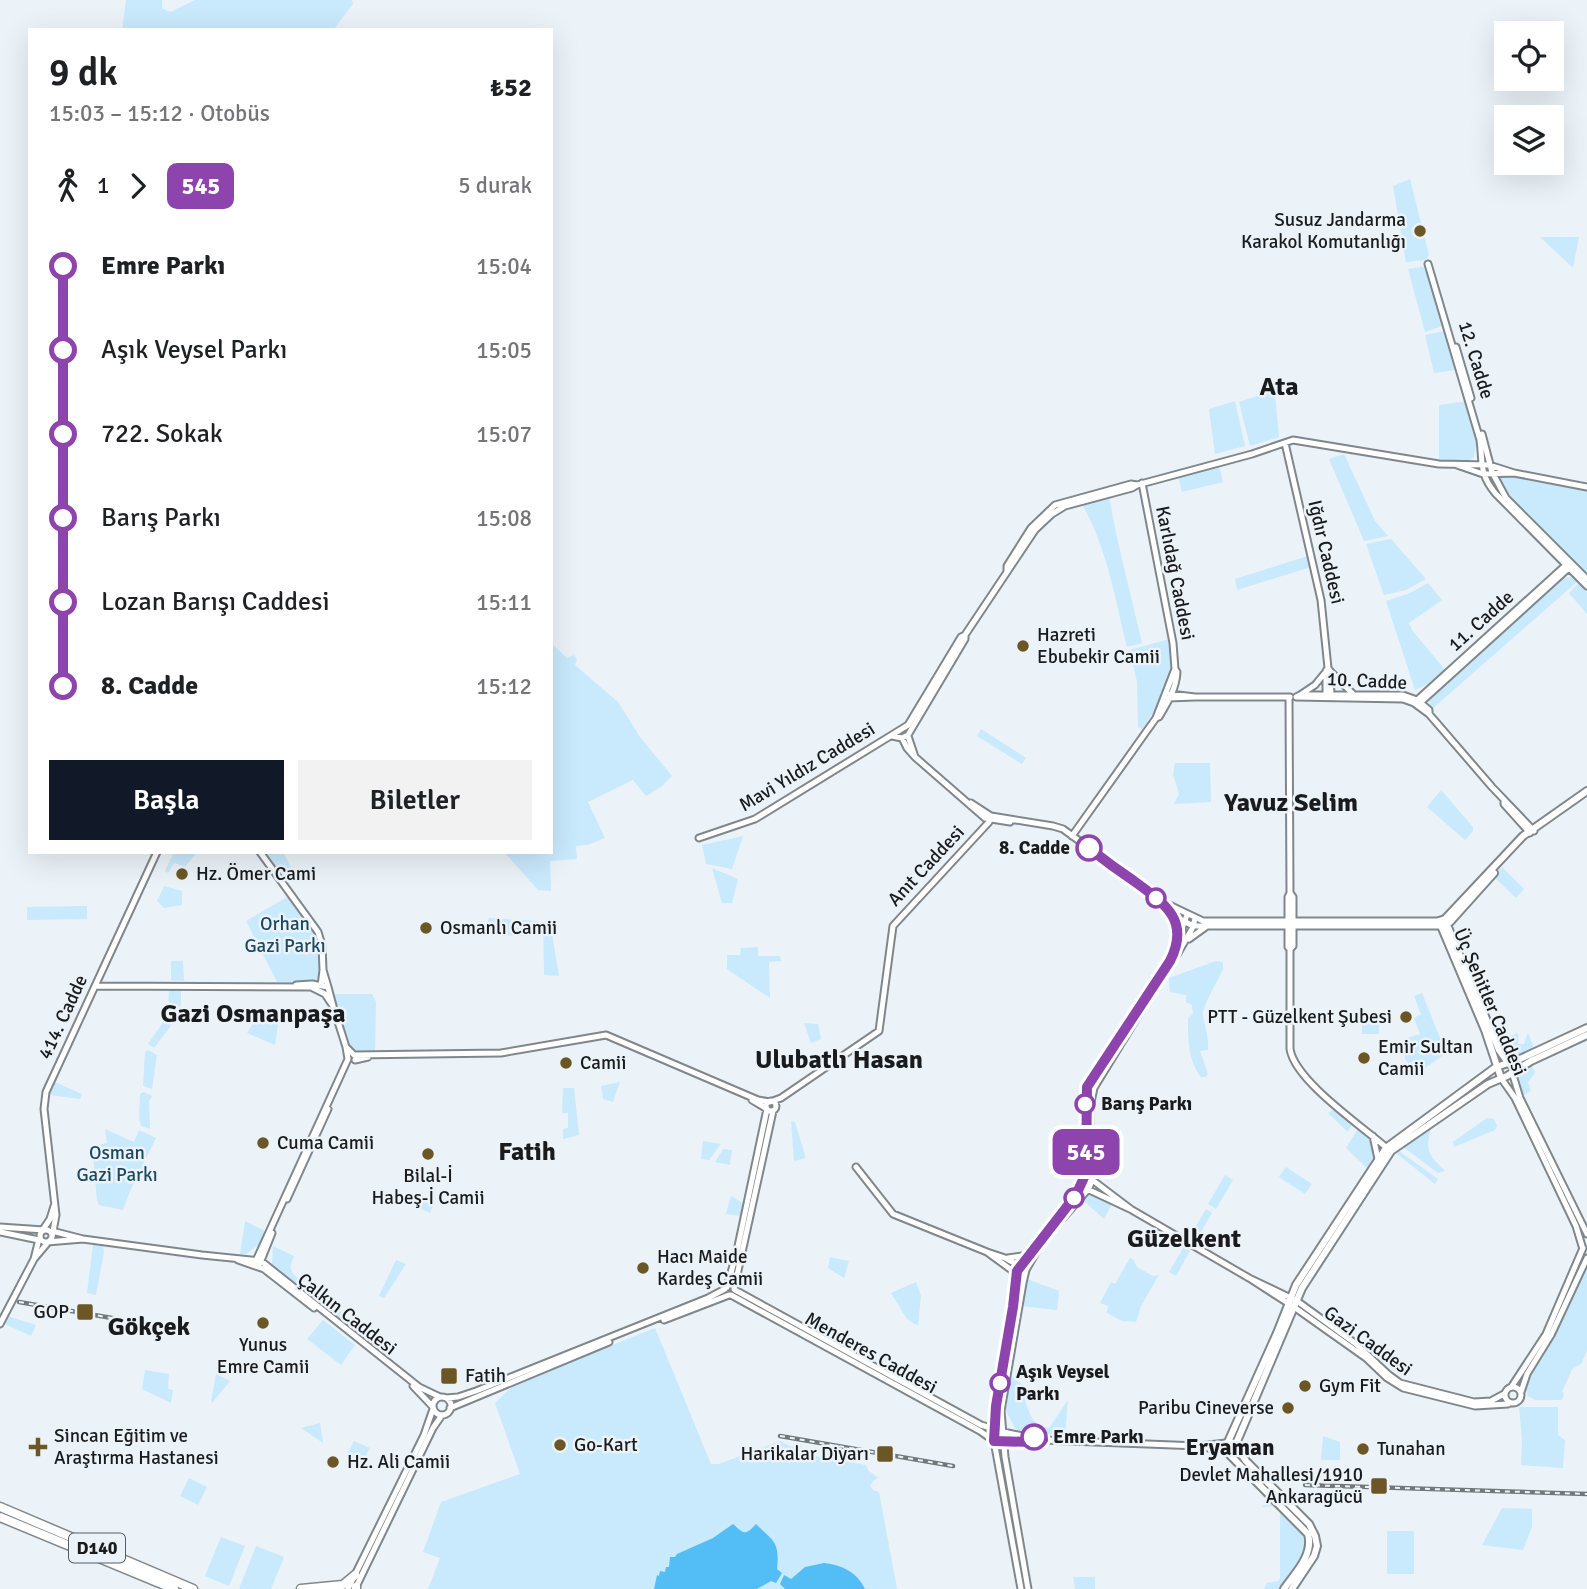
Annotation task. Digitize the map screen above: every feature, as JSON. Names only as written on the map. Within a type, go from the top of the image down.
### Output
[{"type":"highway","name":"D140","points":[[0,1507],[193,1589]]},
{"type":"highway","name":"D140","points":[[0,1517],[174,1589]]},
{"type":"highway","points":[[301,1589],[343,1585],[355,1575]]},
{"type":"main road","name":"12. Cadde","points":[[1587,579],[1569,565],[1556,557],[1496,493],[1482,474],[1481,447],[1430,263],[1491,469],[1506,498],[1569,565],[1578,578],[1587,586]]},
{"type":"main road","points":[[1587,486],[1481,465],[1428,462],[1293,440],[1065,506],[1050,512],[1037,527],[904,733],[915,757],[990,818],[1063,829],[1163,902],[1194,922],[1210,926],[1443,922],[1531,832],[1587,792]]},
{"type":"main road","name":"Iğdır Caddesi","points":[[1285,443],[1321,600],[1329,697]]},
{"type":"main road","points":[[1467,464],[1474,459],[1481,447]]},
{"type":"main road","points":[[1457,465],[1482,474],[1491,469]]},
{"type":"main road","name":"Karlıdağ Caddesi","points":[[1072,836],[1156,718],[1177,680],[1172,639],[1140,484]]},
{"type":"main road","points":[[1556,557],[1559,574],[1578,578]]},
{"type":"main road","name":"11. Cadde","points":[[1417,702],[1569,565]]},
{"type":"main road","name":"Karlıdağ Caddesi","points":[[1168,696],[1175,669]]},
{"type":"main road","points":[[1354,695],[1328,670],[1315,685],[1295,696],[1290,893],[1293,897],[1288,947],[1290,1049],[1293,1059],[1309,1082],[1371,1134],[1391,1147]]},
{"type":"main road","points":[[1177,680],[1186,695]]},
{"type":"main road","name":"10. Cadde","points":[[1329,697],[1398,695],[1417,702],[1507,801],[1531,832]]},
{"type":"main road","name":"10. Cadde","points":[[1168,696],[1295,696],[1417,702]]},
{"type":"main road","name":"10. Cadde","points":[[1168,696],[1195,697]]},
{"type":"main road","name":"Mavi Yıldız Caddesi","points":[[699,838],[755,819],[892,736],[904,733]]},
{"type":"main road","name":"Anıt Caddesi","points":[[781,1098],[879,1031],[893,926],[990,818]]},
{"type":"main road","name":"414. Cadde","points":[[46,1235],[56,1220],[45,1096],[156,854]]},
{"type":"main road","points":[[261,854],[318,932],[322,945],[326,990],[352,1059]]},
{"type":"main road","points":[[1163,902],[1177,925],[1181,942]]},
{"type":"main road","points":[[1169,910],[1184,922],[1290,924]]},
{"type":"main road","points":[[1181,942],[1187,915]]},
{"type":"main road","points":[[1132,1210],[1084,1186],[1090,1090],[1194,922]]},
{"type":"main road","name":"Üç Şehitler Caddesi","points":[[1443,922],[1499,1050],[1512,1072],[1520,1098],[1587,1234]]},
{"type":"main road","name":"Üç Şehitler Caddesi","points":[[1443,922],[1485,1030],[1496,1067],[1515,1098],[1585,1251]]},
{"type":"main road","points":[[1181,942],[1210,926]]},
{"type":"main road","points":[[95,986],[296,985],[326,990]]},
{"type":"main road","points":[[1293,1303],[1296,1285],[1378,1159],[1496,1067],[1587,1028]]},
{"type":"main road","points":[[1231,1445],[1293,1303],[1391,1147],[1488,1084],[1587,1035]]},
{"type":"main road","points":[[606,1037],[772,1109]]},
{"type":"main road","points":[[352,1059],[498,1054],[606,1037],[758,1100],[774,1102],[730,1291]]},
{"type":"main road","points":[[258,1263],[352,1059]]},
{"type":"main road","points":[[987,1252],[1020,1277],[1043,1242],[1089,1188],[1093,1180],[1090,1158],[1090,1090]]},
{"type":"main road","points":[[770,1102],[781,1098]]},
{"type":"main road","points":[[772,1109],[781,1098]]},
{"type":"main road","points":[[1371,1134],[1376,1144],[1378,1159]]},
{"type":"main road","points":[[856,1167],[893,1214],[1006,1258],[1024,1271]]},
{"type":"main road","points":[[1021,1589],[993,1430],[1024,1271],[1029,1255],[1088,1178],[1132,1210]]},
{"type":"main road","name":"414. Cadde","points":[[46,1235],[54,1206]]},
{"type":"main road","name":"Gazi Caddesi","points":[[1132,1210],[1293,1303],[1413,1392],[1475,1406],[1508,1404]]},
{"type":"main road","points":[[0,1229],[46,1235]]},
{"type":"main road","points":[[0,1229],[46,1235]]},
{"type":"main road","points":[[0,1324],[46,1235]]},
{"type":"main road","points":[[34,1259],[46,1235]]},
{"type":"main road","name":"Çalkın Caddesi","points":[[46,1235],[258,1263],[419,1387],[443,1398]]},
{"type":"main road","name":"Çalkın Caddesi","points":[[46,1235],[83,1239]]},
{"type":"main road","points":[[1585,1251],[1546,1334],[1513,1386],[1504,1394],[1508,1404],[1514,1404],[1527,1374],[1551,1335],[1585,1251],[1587,1240]]},
{"type":"main road","points":[[264,1245],[270,1267]]},
{"type":"main road","name":"Çalkın Caddesi","points":[[244,1258],[264,1245]]},
{"type":"main road","points":[[1006,1258],[1029,1255]]},
{"type":"main road","name":"Çalkın Caddesi","points":[[235,1259],[244,1258],[270,1267],[410,1383],[433,1408]]},
{"type":"main road","points":[[1017,1274],[998,1409],[1028,1589]]},
{"type":"main road","points":[[354,1588],[355,1575],[424,1435],[435,1399],[458,1397],[476,1391],[730,1291]]},
{"type":"main road","points":[[354,1588],[433,1428],[450,1408],[730,1291]]},
{"type":"main road","name":"Menderes Caddesi","points":[[730,1291],[981,1425],[1043,1440]]},
{"type":"main road","name":"Menderes Caddesi","points":[[883,1374],[980,1430],[994,1441]]},
{"type":"main road","name":"Gazi Caddesi","points":[[1400,1384],[1474,1402],[1492,1401],[1504,1394]]},
{"type":"main road","points":[[1513,1386],[1521,1392]]},
{"type":"main road","points":[[443,1398],[450,1408]]},
{"type":"main road","points":[[433,1408],[442,1415]]},
{"type":"main road","points":[[981,1425],[988,1422],[998,1409]]},
{"type":"main road","points":[[998,1409],[1007,1425],[1017,1435]]},
{"type":"main road","points":[[994,1441],[1231,1445]]},
{"type":"main road","points":[[1005,1454],[1010,1446],[1022,1441]]},
{"type":"main road","points":[[1229,1452],[1234,1451],[1231,1445]]},
{"type":"main road","points":[[1231,1445],[1304,1529],[1309,1539],[1308,1552],[1284,1589]]},
{"type":"main road","points":[[1199,1446],[1229,1452],[1309,1524],[1316,1540],[1314,1556],[1292,1589]]},
{"type":"green space","points":[[126,0],[162,0],[162,8],[170,12],[195,0],[352,0],[353,4],[335,28],[122,28]]},
{"type":"green space","points":[[1410,179],[1429,255],[1426,260],[1406,262],[1393,186]]},
{"type":"green space","points":[[1540,237],[1579,237],[1573,268]]},
{"type":"green space","points":[[1427,266],[1443,326],[1425,332],[1408,269]]},
{"type":"green space","points":[[1445,331],[1456,370],[1434,373],[1425,335]]},
{"type":"green space","points":[[1269,392],[1275,394],[1279,437],[1250,446],[1239,402]]},
{"type":"green space","points":[[1235,401],[1245,446],[1215,454],[1209,409]]},
{"type":"green space","points":[[1467,401],[1477,440],[1474,457],[1467,462],[1439,461],[1439,405]]},
{"type":"green space","points":[[1344,454],[1375,521],[1388,536],[1364,541],[1329,459]]},
{"type":"green space","points":[[1219,465],[1223,482],[1182,492],[1178,476]]},
{"type":"green space","points":[[1502,475],[1587,489],[1587,575],[1508,493],[1500,477]]},
{"type":"green space","points":[[1109,497],[1142,643],[1127,647],[1104,556],[1082,504]]},
{"type":"green space","points":[[1391,539],[1426,579],[1406,590],[1384,595],[1366,544]]},
{"type":"green space","points":[[1308,556],[1311,567],[1237,590],[1235,579]]},
{"type":"green space","points":[[1572,577],[1578,581],[1432,709],[1429,704],[1431,697],[1562,578]]},
{"type":"green space","points":[[1428,583],[1442,600],[1409,623],[1445,670],[1432,682],[1415,690],[1386,601],[1410,593]]},
{"type":"green space","points":[[1579,583],[1587,590],[1587,614],[1569,593]]},
{"type":"green space","points":[[1169,639],[1171,663],[1166,687],[1142,729],[1138,727],[1137,682],[1130,650]]},
{"type":"green space","points":[[553,645],[567,658],[574,655],[577,660],[575,665],[618,702],[640,737],[672,776],[646,796],[633,780],[588,802],[605,838],[576,846],[577,859],[550,861],[551,891],[538,890],[506,854],[553,854]]},
{"type":"green space","points":[[981,729],[1026,758],[1022,764],[977,736]]},
{"type":"green space","points":[[1175,763],[1210,763],[1211,802],[1174,804],[1179,794],[1173,774]]},
{"type":"green space","points":[[1441,790],[1473,827],[1465,840],[1427,807]]},
{"type":"green space","points":[[743,836],[732,869],[706,864],[702,845]]},
{"type":"green space","points":[[173,854],[195,854],[185,867],[174,863],[168,873],[165,871]]},
{"type":"green space","points":[[267,854],[284,854],[293,871],[284,877]]},
{"type":"green space","points":[[1502,867],[1524,889],[1516,898],[1494,877]]},
{"type":"green space","points":[[712,868],[738,879],[732,903],[722,903]]},
{"type":"green space","points":[[164,886],[182,891],[182,905],[164,908],[157,901]]},
{"type":"green space","name":"Orhan Gazi Parkı","points":[[289,896],[310,925],[320,948],[321,971],[315,982],[277,982],[246,921]]},
{"type":"green space","points":[[87,906],[87,919],[27,920],[27,907]]},
{"type":"green space","points":[[489,918],[537,921],[537,936],[482,935]]},
{"type":"green space","points":[[550,922],[559,976],[544,975],[543,924]]},
{"type":"green space","points":[[758,947],[758,956],[780,956],[781,961],[769,962],[770,998],[727,969],[727,955],[740,955],[741,948]]},
{"type":"green space","points":[[171,961],[183,961],[184,981],[171,980]]},
{"type":"green space","points":[[1216,961],[1223,962],[1223,968],[1203,1011],[1208,1050],[1200,1051],[1208,1074],[1201,1077],[1193,1064],[1188,1033],[1188,1018],[1193,1014],[1192,1005],[1186,1002],[1186,995],[1170,992],[1169,978]]},
{"type":"green space","points":[[169,989],[181,990],[181,1004],[177,1013],[168,1012]]},
{"type":"green space","points":[[1422,993],[1446,1053],[1417,1074],[1405,1059],[1405,1046],[1409,1044],[1407,1038],[1420,1034],[1414,1018],[1421,1014],[1414,996]]},
{"type":"green space","points":[[333,994],[372,994],[376,1002],[375,1052],[355,1052],[351,1048]]},
{"type":"green space","points":[[166,1018],[173,1023],[154,1048],[148,1044]]},
{"type":"green space","points":[[261,1018],[279,1018],[275,1045],[247,1033],[254,1022],[261,1022]]},
{"type":"green space","points":[[1362,1022],[1379,1023],[1379,1034],[1362,1034]]},
{"type":"green space","points":[[804,1023],[818,1024],[821,1039],[811,1043]]},
{"type":"green space","points":[[1518,1033],[1518,1044],[1524,1044],[1528,1033],[1534,1048],[1510,1058],[1505,1054],[1499,1040]]},
{"type":"green space","points":[[148,1050],[157,1055],[152,1089],[143,1086],[145,1052]]},
{"type":"green space","points":[[1531,1064],[1535,1073],[1528,1082],[1531,1091],[1522,1096],[1516,1078],[1520,1071]]},
{"type":"green space","points":[[55,1082],[82,1094],[80,1099],[50,1095]]},
{"type":"green space","points":[[620,1082],[613,1102],[603,1099],[601,1086]]},
{"type":"green space","points":[[563,1088],[574,1088],[579,1135],[563,1139],[563,1129],[568,1128],[568,1113],[562,1113]]},
{"type":"green space","points":[[144,1092],[152,1096],[149,1101],[150,1129],[141,1126],[139,1119],[140,1094]]},
{"type":"green space","points":[[1336,1108],[1353,1122],[1348,1132],[1328,1113]]},
{"type":"green space","points":[[1487,1118],[1494,1119],[1497,1126],[1495,1130],[1454,1147],[1453,1142]]},
{"type":"green space","points":[[791,1121],[795,1122],[806,1158],[794,1161]]},
{"type":"green space","points":[[1359,1127],[1371,1137],[1375,1156],[1367,1168],[1346,1148]]},
{"type":"green space","points":[[1431,1128],[1428,1148],[1445,1171],[1438,1173],[1403,1147]]},
{"type":"green space","name":"Osman Gazi Parkı","points":[[105,1129],[134,1142],[139,1130],[156,1138],[123,1210],[99,1205],[97,1200],[92,1146],[107,1143]]},
{"type":"green space","points":[[703,1141],[721,1144],[709,1160],[701,1159]]},
{"type":"green space","points":[[723,1149],[732,1150],[730,1165],[715,1162]]},
{"type":"green space","points":[[1399,1151],[1438,1179],[1435,1184],[1397,1154]]},
{"type":"green space","points":[[1286,1167],[1312,1184],[1305,1194],[1279,1177]]},
{"type":"green space","points":[[1225,1175],[1233,1180],[1216,1209],[1208,1204]]},
{"type":"green space","points":[[418,1194],[435,1201],[430,1213],[413,1205]]},
{"type":"green space","points":[[1092,1194],[1113,1202],[1104,1219],[1084,1201]]},
{"type":"green space","points":[[731,1196],[743,1203],[741,1216],[726,1214]]},
{"type":"green space","points":[[1206,1209],[1212,1213],[1195,1242],[1189,1238]]},
{"type":"green space","points":[[245,1221],[265,1231],[261,1243],[246,1254],[240,1254]]},
{"type":"green space","points":[[93,1244],[103,1245],[104,1252],[96,1295],[87,1293]]},
{"type":"green space","points":[[1185,1245],[1191,1249],[1176,1276],[1169,1272]]},
{"type":"green space","points":[[273,1246],[294,1256],[290,1267],[293,1274],[365,1331],[362,1336],[272,1264]]},
{"type":"green space","points":[[830,1257],[849,1261],[844,1278],[828,1268]]},
{"type":"green space","points":[[1130,1258],[1137,1267],[1153,1276],[1159,1275],[1141,1306],[1136,1322],[1122,1321],[1107,1313],[1108,1306],[1100,1303],[1111,1282],[1115,1284]]},
{"type":"green space","points":[[396,1260],[406,1264],[384,1298],[379,1296]]},
{"type":"green space","points":[[1587,1264],[1587,1351],[1581,1364],[1572,1369],[1562,1392],[1562,1400],[1535,1400],[1528,1396],[1525,1387],[1557,1329]]},
{"type":"green space","points":[[1027,1279],[1059,1291],[1057,1310],[1021,1306]]},
{"type":"green space","points":[[916,1282],[921,1296],[918,1326],[907,1319],[891,1293]]},
{"type":"green space","points":[[8,1316],[36,1325],[31,1336],[5,1324]]},
{"type":"green space","points":[[323,1320],[355,1345],[341,1365],[307,1339]]},
{"type":"green space","name":"Harikalar Diyarı","points":[[655,1328],[711,1464],[719,1464],[780,1441],[792,1447],[800,1444],[804,1454],[866,1465],[878,1478],[870,1486],[879,1492],[897,1589],[428,1589],[440,1558],[423,1552],[441,1502],[520,1474],[495,1403],[515,1384]]},
{"type":"green space","points":[[145,1370],[169,1374],[168,1389],[173,1390],[171,1403],[142,1389]]},
{"type":"green space","points":[[216,1374],[230,1381],[212,1403],[211,1402]]},
{"type":"green space","points":[[1011,1376],[1030,1390],[1024,1397],[1028,1409],[1032,1418],[1043,1427],[1049,1428],[1068,1400],[1065,1435],[1017,1432],[1005,1409]]},
{"type":"green space","points":[[1519,1407],[1558,1407],[1558,1435],[1565,1440],[1563,1468],[1521,1465]]},
{"type":"green space","points":[[320,1423],[323,1443],[301,1428]]},
{"type":"green space","points":[[1323,1436],[1340,1442],[1340,1460],[1321,1460]]},
{"type":"green space","points":[[354,1441],[370,1448],[362,1462],[347,1455]]},
{"type":"green space","points":[[998,1446],[1002,1447],[1026,1589],[1023,1589]]},
{"type":"green space","points":[[189,1478],[207,1487],[198,1505],[180,1496]]},
{"type":"green space","points":[[1269,1501],[1278,1506],[1305,1536],[1307,1543],[1299,1563],[1279,1589],[1264,1589],[1267,1583],[1280,1578],[1280,1511],[1275,1506],[1262,1507]]},
{"type":"green space","points":[[1502,1508],[1532,1509],[1532,1527],[1523,1550],[1482,1545]]},
{"type":"green space","points":[[1387,1531],[1414,1531],[1414,1574],[1387,1574]]},
{"type":"green space","points":[[221,1537],[245,1546],[229,1586],[205,1576]]},
{"type":"green space","points":[[256,1546],[284,1557],[271,1589],[239,1589]]},
{"type":"green space","points":[[1073,1577],[1095,1577],[1095,1589],[1075,1589]]},
{"type":"water","points":[[733,1524],[744,1532],[756,1524],[774,1542],[777,1569],[782,1573],[776,1583],[771,1581],[757,1589],[654,1589],[657,1575],[669,1567],[670,1557],[713,1538]]},
{"type":"water","points":[[824,1563],[848,1570],[858,1578],[865,1589],[785,1589],[780,1584],[784,1575],[791,1579],[805,1567]]},
{"type":"railway","points":[[19,1302],[135,1322]]},
{"type":"railway","points":[[780,1436],[953,1466]]},
{"type":"railway","points":[[1305,1485],[1587,1494]]},
{"type":"bus line","name":"545","points":[[1034,1437],[1043,1440],[994,1441],[996,1406],[1017,1271],[1022,1268],[1084,1182],[1087,1087],[1170,961],[1178,941],[1174,919],[1163,902],[1089,848]]},
{"type":"place","name":"Susuz Jandarma Karakol Komutanlığı","points":[[1420,231]]},
{"type":"place","name":"Hazreti Ebubekir Camii","points":[[1023,646]]},
{"type":"place","name":"8. Cadde","points":[[1089,848]]},
{"type":"place","name":"Hz. Ömer Cami","points":[[182,874]]},
{"type":"place","name":"Osmanlı Camii","points":[[426,928]]},
{"type":"place","name":"PTT - Güzelkent Şubesi","points":[[1406,1017]]},
{"type":"place","name":"Emir Sultan Camii","points":[[1364,1058]]},
{"type":"place","name":"Camii","points":[[566,1063]]},
{"type":"place","name":"Barış Parkı","points":[[1085,1104]]},
{"type":"place","name":"Cuma Camii","points":[[263,1143]]},
{"type":"place","name":"Bilal-İ Habeş-İ Camii","points":[[428,1154]]},
{"type":"place","name":"Hacı Maide Kardeş Camii","points":[[643,1268]]},
{"type":"place","name":"GOP","points":[[85,1312]]},
{"type":"place","name":"Yunus Emre Camii","points":[[263,1323]]},
{"type":"place","name":"Fatih","points":[[449,1376]]},
{"type":"place","name":"Aşık Veysel Parkı","points":[[1000,1383]]},
{"type":"place","name":"Gym Fit","points":[[1305,1386]]},
{"type":"place","name":"Paribu Cineverse","points":[[1288,1408]]},
{"type":"place","name":"Emre Parkı","points":[[1034,1437]]},
{"type":"place","name":"Go-Kart","points":[[560,1445]]},
{"type":"place","name":"Sincan Eğitim ve Araştırma Hastanesi","points":[[38,1447]]},
{"type":"place","name":"Tunahan","points":[[1363,1449]]},
{"type":"place","name":"Harikalar Diyarı","points":[[885,1454]]},
{"type":"place","name":"Hz. Ali Camii","points":[[333,1462]]},
{"type":"place","name":"Devlet Mahallesi/1910 Ankaragücü","points":[[1379,1486]]},
{"type":"district","name":"Ata","points":[[1279,387]]},
{"type":"district","name":"Yavuz Selim","points":[[1291,803]]},
{"type":"district","name":"Gazi Osmanpaşa","points":[[253,1014]]},
{"type":"district","name":"Ulubatlı Hasan","points":[[839,1060]]},
{"type":"district","name":"Fatih","points":[[527,1152]]},
{"type":"district","name":"Güzelkent","points":[[1184,1239]]},
{"type":"district","name":"Gökçek","points":[[149,1327]]},
{"type":"district","name":"Eryaman","points":[[1230,1447]]}]
